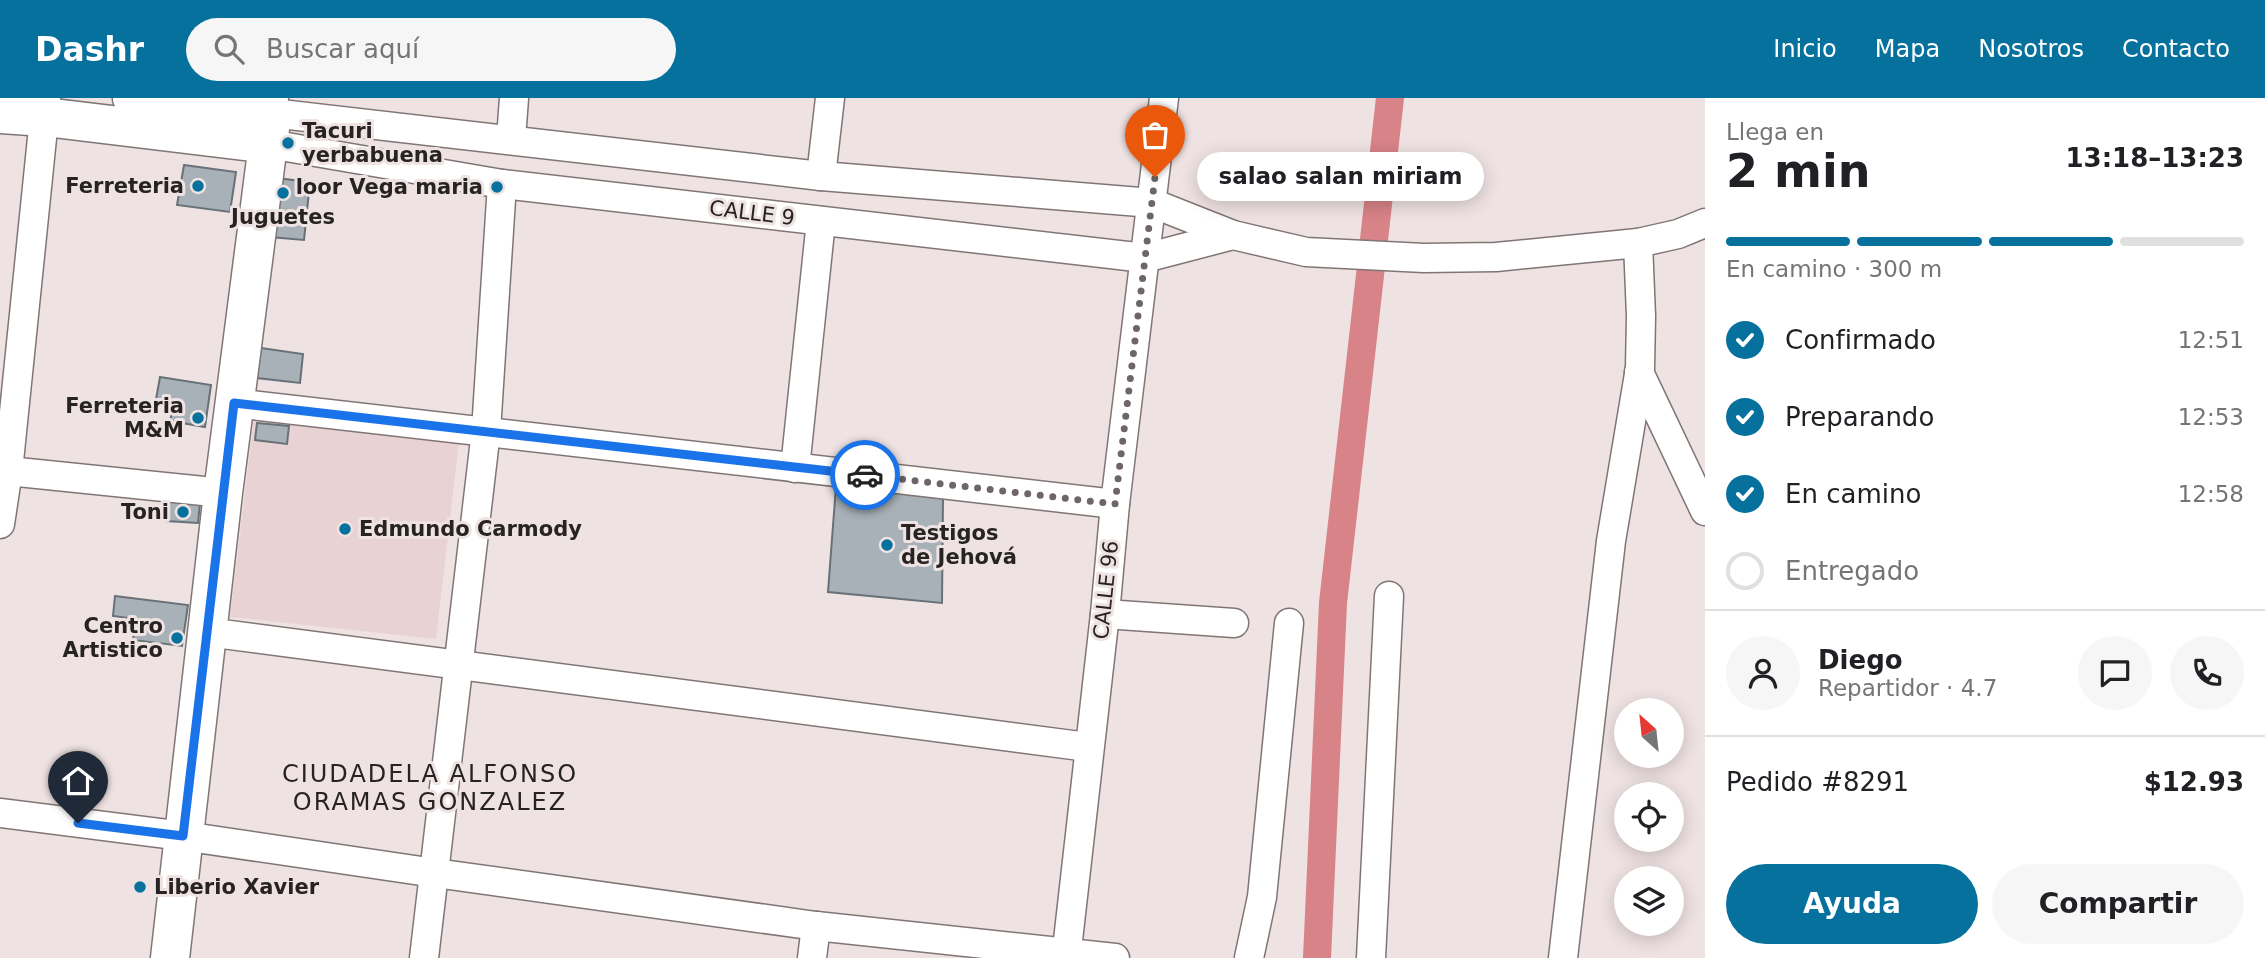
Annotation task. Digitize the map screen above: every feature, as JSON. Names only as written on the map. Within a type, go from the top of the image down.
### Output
[{"type":"street","points":[[132,98],[272,118]]},
{"type":"street","points":[[510,139],[514,98]]},
{"type":"street","points":[[821,176],[830,98]]},
{"type":"street","name":"CALLE 96","points":[[1066,955],[1115,504],[1164,98]]},
{"type":"street","points":[[0,114],[46,107],[272,118]]},
{"type":"street","points":[[0,524],[8,471],[46,107]]},
{"type":"street","points":[[170,958],[223,493],[272,118]]},
{"type":"street","name":"CALLE 9","points":[[272,118],[510,139],[821,176],[1152,203],[1234,235],[1306,252],[1496,257],[1638,243],[1678,234],[1705,223]]},
{"type":"street","name":"CALLE 9","points":[[272,118],[502,184],[1145,258],[1234,235]]},
{"type":"street","points":[[424,958],[485,431],[502,184]]},
{"type":"street","points":[[795,468],[821,221]]},
{"type":"street","points":[[1563,958],[1611,541],[1639,372],[1641,316],[1638,243]]},
{"type":"street","points":[[1639,372],[1705,511]]},
{"type":"street","points":[[234,403],[1115,504]]},
{"type":"street","points":[[8,471],[223,493]]},
{"type":"street","points":[[1371,958],[1389,596]]},
{"type":"street","points":[[1105,614],[1234,623]]},
{"type":"street","points":[[1249,958],[1262,897],[1289,623]]},
{"type":"street","points":[[207,632],[1088,747]]},
{"type":"street","points":[[0,813],[183,836],[816,926],[1066,955],[1115,958]]},
{"type":"street","points":[[812,958],[816,926]]},
{"type":"shaded area","name":"Edmundo Carmody","points":[[254,418],[459,441],[436,639],[230,617]]},
{"type":"building","points":[[184,165],[236,172],[230,212],[177,205]]},
{"type":"building","points":[[276,178],[310,182],[304,240],[270,237]]},
{"type":"building","points":[[261,348],[303,354],[300,383],[257,378]]},
{"type":"building","points":[[160,377],[211,385],[205,427],[170,421],[173,408],[155,405]]},
{"type":"building","points":[[257,423],[289,426],[287,444],[255,440]]},
{"type":"building","name":"Testigos de Jehová","points":[[836,486],[943,498],[942,603],[828,592]]},
{"type":"building","name":"Toni","points":[[168,500],[200,503],[198,523],[166,521]]},
{"type":"building","points":[[115,596],[188,605],[182,646],[133,640],[136,619],[113,616]]},
{"type":"waterway","points":[[1317,958],[1333,603],[1390,98]]},
{"type":"way so far","points":[[865,475],[1115,504],[1155,177]]},
{"type":"place","name":"Tacuri yerbabuena","points":[[288,143]]},
{"type":"place","name":"salao salan miriam","points":[[1155,177]]},
{"type":"place","name":"Ferreteria","points":[[198,186]]},
{"type":"place","name":"loor Vega maria","points":[[497,187]]},
{"type":"place","name":"Juguetes","points":[[283,193]]},
{"type":"place","name":"Ferreteria M&M","points":[[198,418]]},
{"type":"place","name":"Toni","points":[[183,512]]},
{"type":"place","name":"Edmundo Carmody","points":[[345,529]]},
{"type":"place","name":"Testigos de Jehová","points":[[887,545]]},
{"type":"place","name":"Centro Artistico","points":[[177,638]]},
{"type":"place","name":"Liberio Xavier","points":[[140,887]]},
{"type":"district","name":"CIUDADELA ALFONSO ORAMAS GONZALEZ","points":[[430,788]]},
{"type":"route","points":[[78,823],[183,836],[234,403],[865,475]]}]
